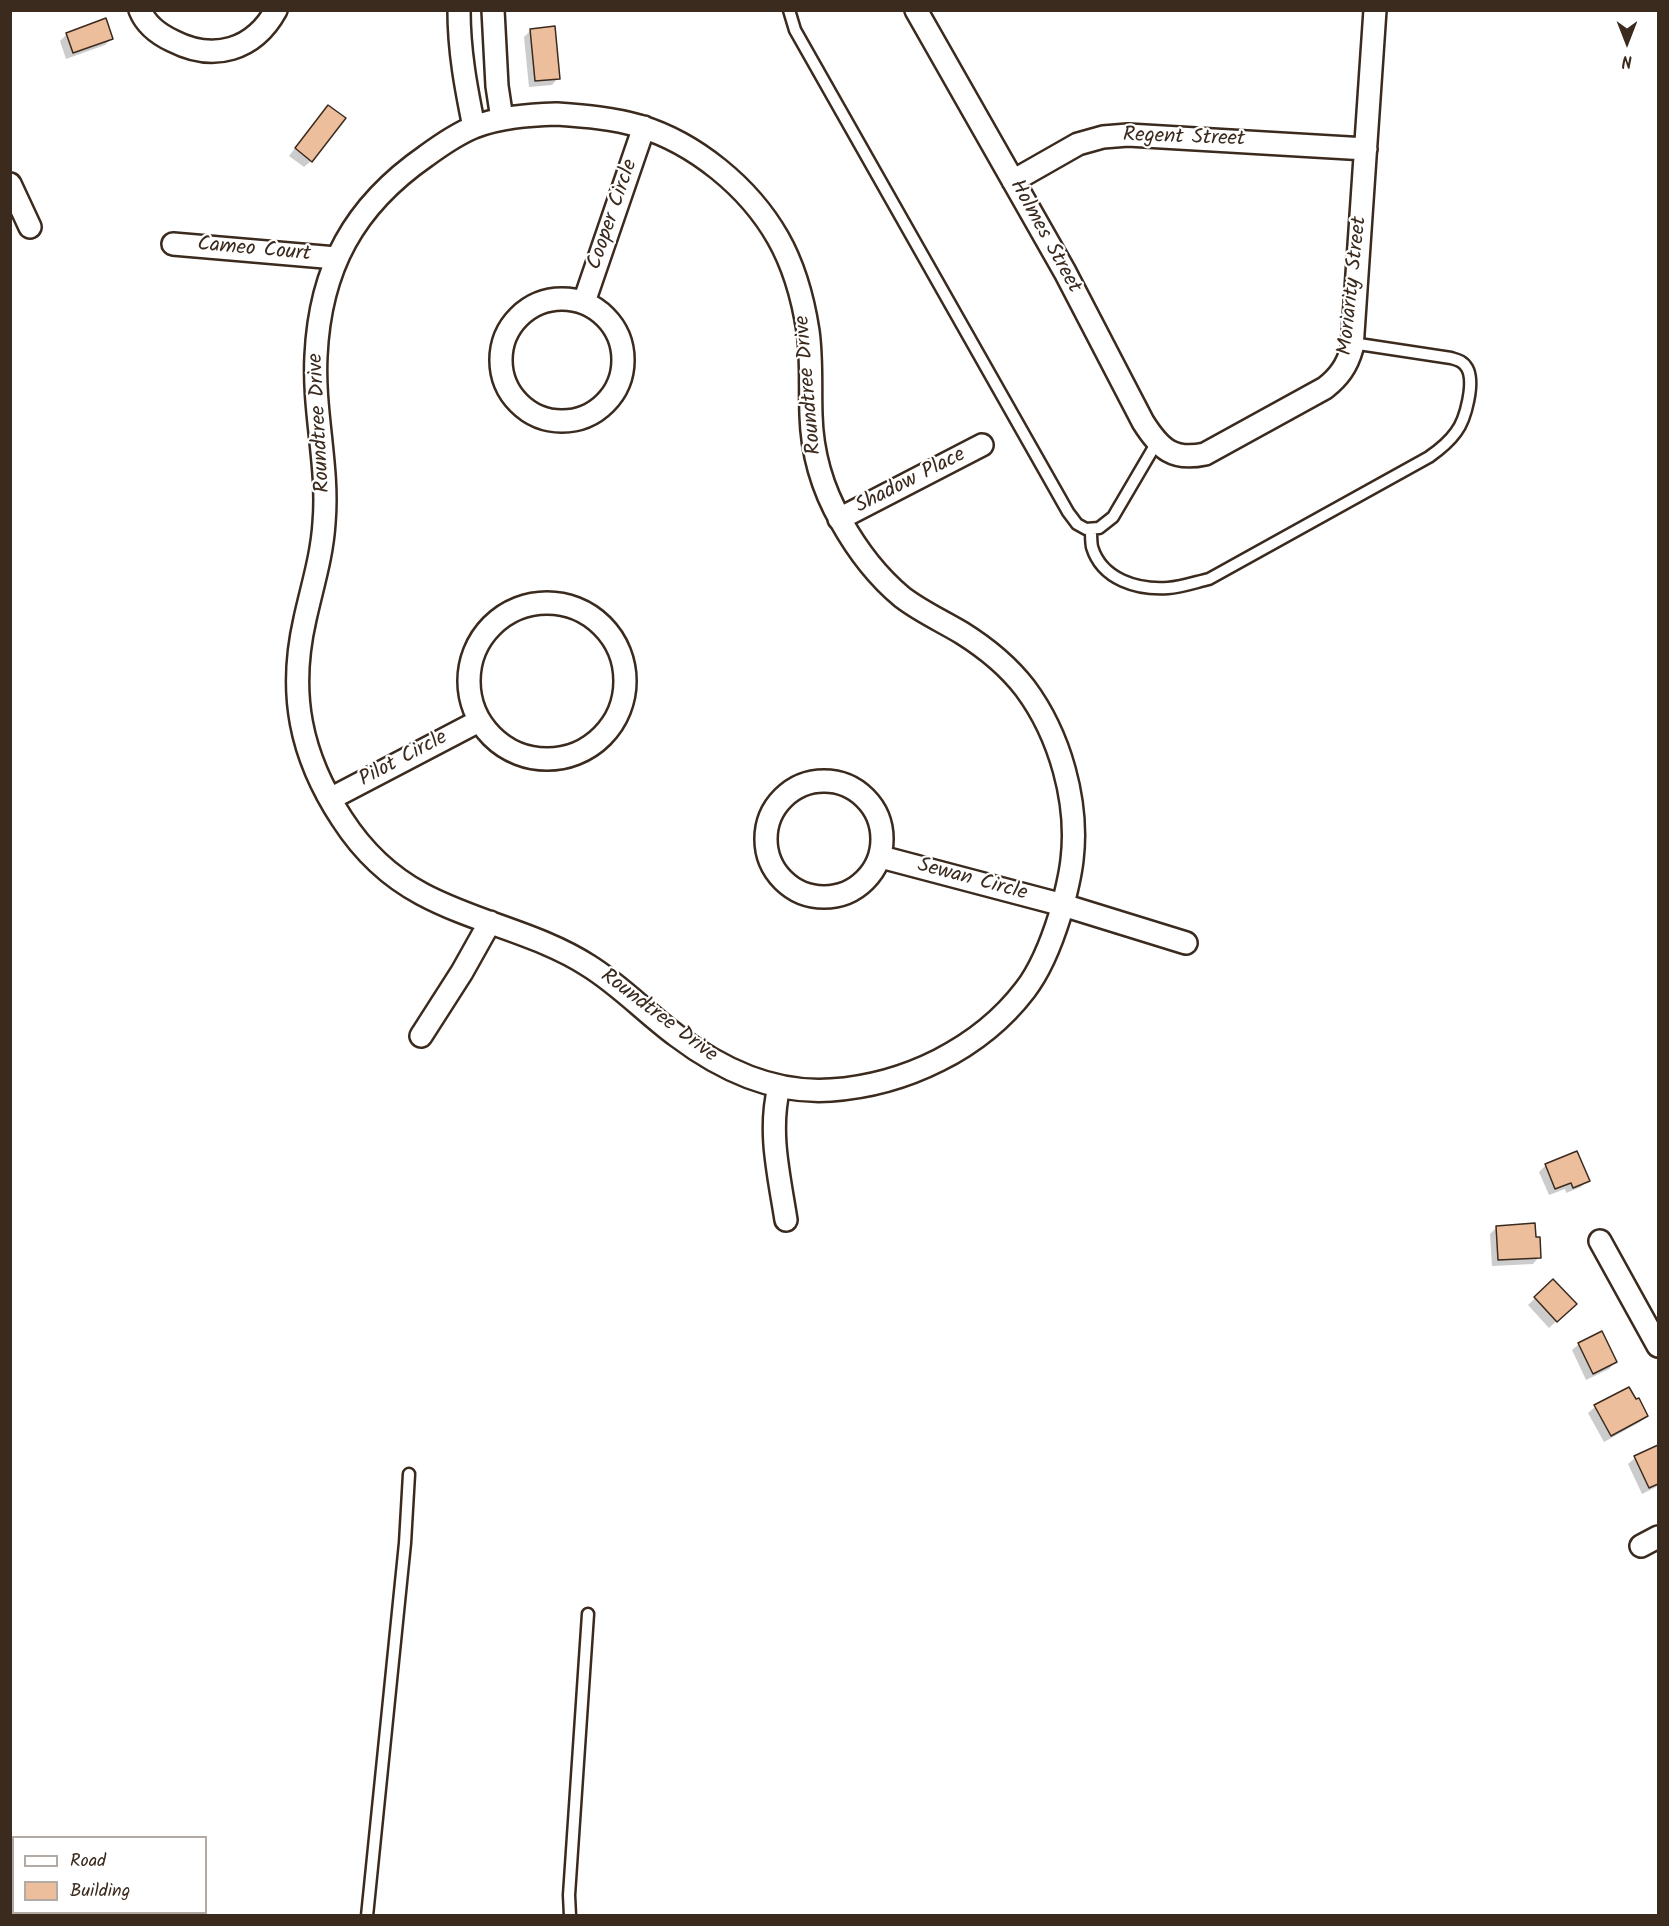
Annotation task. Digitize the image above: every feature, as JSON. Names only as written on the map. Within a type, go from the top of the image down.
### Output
[{"type":"street","points":[[140,10],[153,28],[165,38],[194,50],[209,52],[223,51],[255,37],[267,25],[276,10]]},
{"type":"street","points":[[459,10],[459,38],[463,71],[474,127]]},
{"type":"street","points":[[493,10],[497,86],[502,119]]},
{"type":"street","name":"Holmes Street","points":[[916,10],[1065,272],[1143,422],[1165,450],[1178,455]]},
{"type":"street","name":"Moriarity Street","points":[[1178,455],[1191,457],[1205,454],[1325,388],[1338,378],[1348,363],[1352,343],[1375,10]]},
{"type":"street","name":"Roundtree Drive","points":[[556,114],[615,120],[644,127],[673,140],[703,158],[726,176],[762,214],[776,234],[797,282],[808,328],[811,374],[810,412],[815,457],[821,478],[839,519],[855,544],[900,596],[983,647],[1017,679],[1030,694],[1040,711],[1065,774],[1073,819],[1073,859],[1063,905],[1037,972],[1024,991],[1000,1017],[968,1044],[918,1070],[861,1087],[807,1091],[760,1082],[734,1071],[702,1054],[675,1035],[592,967],[541,941],[427,897],[391,874],[354,837],[330,799],[307,751],[302,732],[297,686],[301,636],[319,561],[325,518],[325,488],[315,360],[328,277],[348,234],[363,214],[396,180],[436,149],[474,127],[502,119],[531,115],[556,114]]},
{"type":"street","name":"Cooper Circle","points":[[584,302],[644,127]]},
{"type":"street","name":"Regent Street","points":[[1013,180],[1078,144],[1103,137],[1128,135],[1366,149]]},
{"type":"street","points":[[10,184],[30,227]]},
{"type":"street","name":"Cameo Court","points":[[173,244],[336,258]]},
{"type":"street","points":[[563,298],[584,302],[601,312],[615,327],[622,346],[624,366],[619,385],[608,402],[583,418],[573,421],[553,421],[534,416],[517,403],[506,386],[500,366],[502,345],[510,326],[524,311],[543,302],[563,298]]},
{"type":"street","name":"Shadow Place","points":[[839,519],[982,445]]},
{"type":"street","points":[[535,603],[561,604],[585,612],[605,628],[619,649],[625,675],[623,701],[612,725],[594,744],[570,756],[544,760],[519,754],[496,741],[479,721],[470,697],[468,672],[476,647],[490,626],[511,611],[535,603]]},
{"type":"street","name":"Pilot Circle","points":[[330,799],[479,721]]},
{"type":"street","points":[[818,781],[838,782],[856,789],[870,802],[880,819],[884,837],[881,857],[872,874],[858,887],[840,896],[821,898],[802,894],[786,884],[773,868],[766,850],[766,831],[772,812],[783,797],[799,786],[818,781]]},
{"type":"street","name":"Sewan Circle","points":[[881,857],[1063,905],[1186,943]]},
{"type":"street","points":[[421,1036],[462,972],[490,922]]},
{"type":"street","points":[[779,1087],[773,1132],[786,1220]]},
{"type":"street","points":[[1600,1242],[1659,1346]]},
{"type":"lane","points":[[789,10],[795,30],[1068,512],[1077,524],[1086,529],[1099,528],[1113,517],[1157,442]]},
{"type":"lane","points":[[1091,529],[1092,547],[1099,561],[1124,583],[1168,588],[1209,579],[1429,457],[1444,446],[1458,430],[1465,413],[1470,382],[1468,370],[1462,362],[1451,358],[1352,343]]},
{"type":"lane","points":[[367,1916],[405,1543],[409,1474]]},
{"type":"lane","points":[[570,1916],[569,1895],[588,1614]]},
{"type":"building","points":[[106,18],[113,39],[73,53],[66,33]]},
{"type":"building","points":[[555,26],[560,79],[535,81],[530,29]]},
{"type":"building","points":[[328,105],[346,118],[312,162],[295,148]]},
{"type":"building","points":[[1577,1151],[1590,1181],[1573,1188],[1571,1183],[1555,1189],[1545,1164]]},
{"type":"building","points":[[1535,1223],[1536,1237],[1540,1237],[1541,1258],[1498,1260],[1496,1226]]},
{"type":"building","points":[[1553,1279],[1577,1304],[1557,1322],[1534,1297]]},
{"type":"building","points":[[1602,1331],[1617,1362],[1593,1374],[1578,1343]]},
{"type":"building","points":[[1629,1387],[1636,1399],[1639,1398],[1648,1416],[1611,1436],[1594,1405]]},
{"type":"building","points":[[1658,1445],[1658,1484],[1649,1488],[1634,1456]]}]
